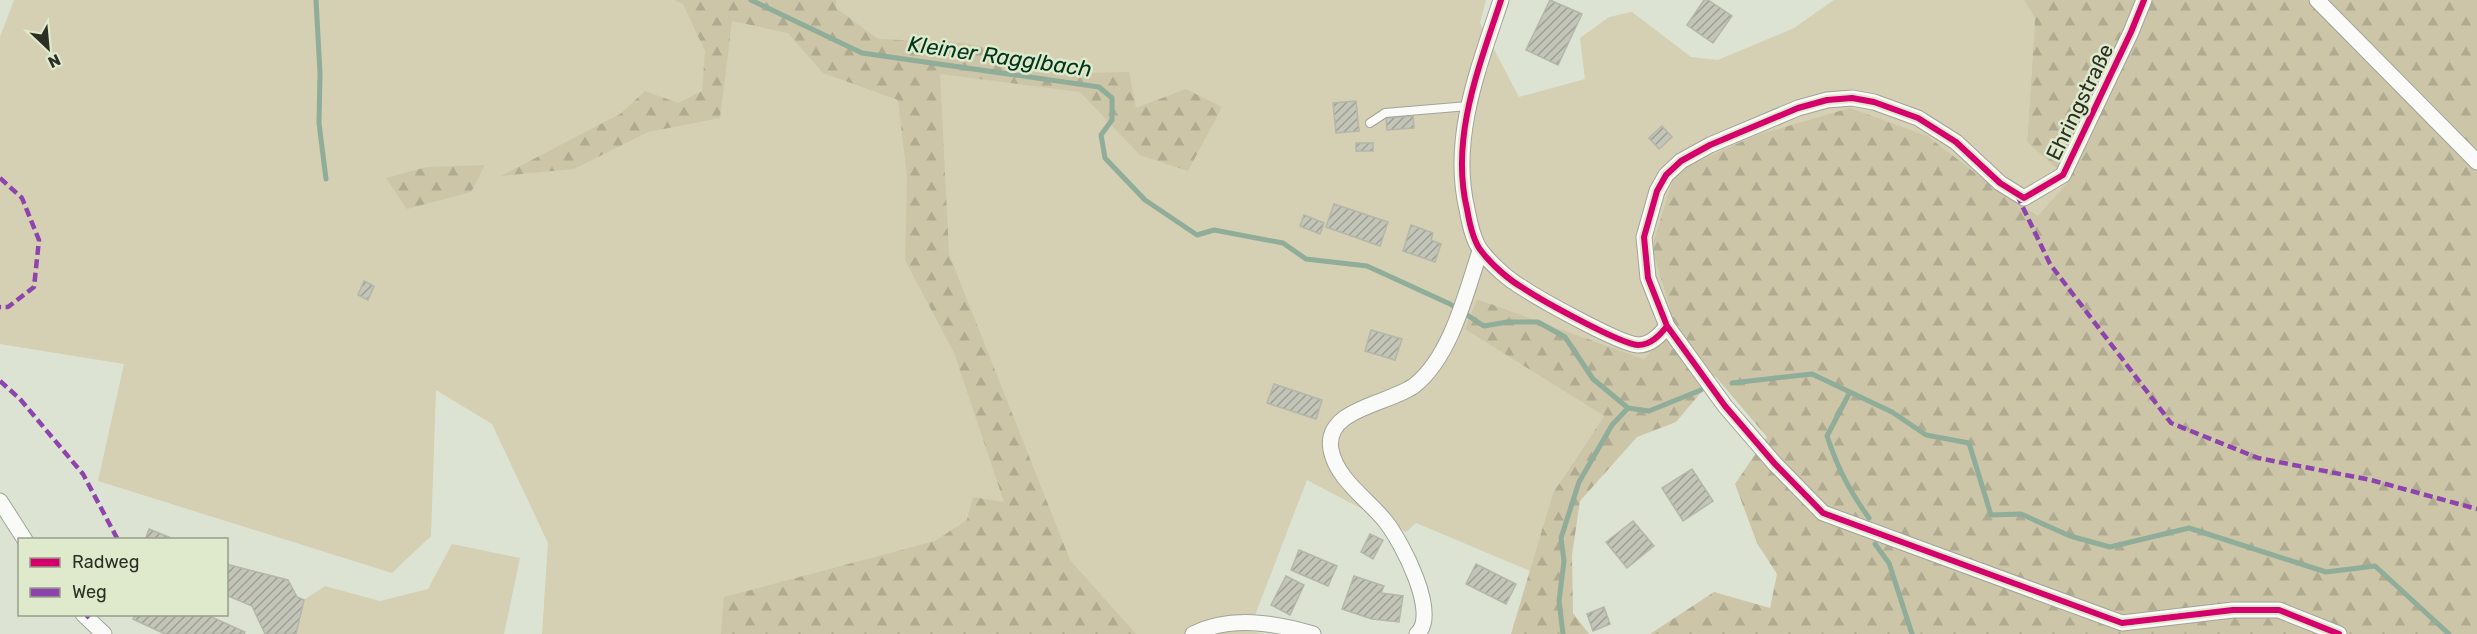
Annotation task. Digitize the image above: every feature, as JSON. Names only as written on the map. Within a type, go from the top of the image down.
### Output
[{"type":"street","points":[[1501,0],[1468,106],[1461,161],[1462,188],[1480,251],[1522,288],[1620,340],[1638,345],[1658,337],[1667,326],[1725,406],[1775,464],[1822,513],[2122,623],[2233,610],[2278,610],[2339,634]]},
{"type":"street","name":"Ehringstraße","points":[[1667,326],[1648,278],[1644,237],[1657,191],[1666,175],[1681,161],[1710,145],[1798,108],[1827,100],[1852,98],[1874,102],[1918,118],[1956,142],[2000,183],[2024,198],[2063,175],[2144,0]]},
{"type":"street","points":[[2317,0],[2477,162]]},
{"type":"street","points":[[1417,634],[1425,622],[1425,608],[1399,540],[1385,520],[1340,472],[1331,449],[1331,439],[1339,424],[1352,412],[1400,394],[1415,385],[1441,352],[1461,307],[1480,251]]},
{"type":"street","points":[[0,501],[24,538]]},
{"type":"street","points":[[84,616],[104,634]]},
{"type":"street","points":[[1193,634],[1205,628],[1253,623],[1281,625],[1313,634]]},
{"type":"lane","points":[[1370,123],[1385,113],[1468,106]]},
{"type":"shaded area","points":[[14,0],[1486,0],[1480,23],[1519,97],[1585,79],[1580,38],[1609,17],[1632,12],[1691,57],[1718,60],[1794,28],[1834,0],[2024,0],[2035,19],[2027,142],[2071,180],[2038,217],[1999,191],[1652,248],[1671,313],[1656,345],[1644,359],[1477,299],[1466,329],[1604,416],[1553,493],[1530,571],[1416,523],[1406,532],[1307,480],[1249,631],[1265,634],[542,634],[548,543],[492,424],[436,390],[431,536],[392,573],[98,481],[124,364],[0,344],[0,37]]},
{"type":"shaded area","points":[[452,544],[520,558],[504,634],[296,634],[304,600],[325,586],[380,601],[428,589]]},
{"type":"green space","points":[[674,0],[836,0],[836,8],[878,39],[965,43],[1083,73],[1129,72],[1136,108],[1186,89],[1222,107],[1188,171],[1140,155],[1080,92],[940,74],[949,254],[1070,560],[1136,634],[721,634],[724,597],[935,541],[967,520],[973,497],[1004,502],[954,353],[905,260],[907,177],[898,100],[823,73],[788,33],[732,21],[720,118],[648,132],[574,169],[501,176],[620,114],[645,91],[678,103],[702,91],[705,51],[683,4]]},
{"type":"green space","points":[[2024,0],[2477,0],[2477,634],[1650,634],[1714,592],[1770,608],[1777,574],[1757,543],[1735,484],[1767,437],[1715,376],[1676,422],[1637,437],[1580,501],[1572,555],[1573,613],[1589,634],[1511,634],[1553,493],[1604,416],[1465,329],[1477,299],[1644,359],[1656,345],[1671,313],[1652,248],[1675,172],[1754,136],[1850,108],[1927,136],[1999,191],[2038,216],[2070,180],[2027,142],[2035,19]]},
{"type":"green space","points":[[485,165],[471,192],[407,209],[386,178],[427,167]]},
{"type":"building","points":[[1550,0],[1582,14],[1558,65],[1526,50]]},
{"type":"building","points":[[1704,0],[1708,0],[1732,16],[1713,43],[1687,25]]},
{"type":"building","points":[[1356,101],[1359,131],[1336,133],[1333,103]]},
{"type":"building","points":[[1413,116],[1414,128],[1387,130],[1386,118]]},
{"type":"building","points":[[1662,126],[1672,137],[1659,149],[1649,138]]},
{"type":"building","points":[[1356,143],[1373,143],[1373,151],[1356,151]]},
{"type":"building","points":[[1334,204],[1388,222],[1380,246],[1326,227]]},
{"type":"building","points":[[1304,215],[1324,223],[1320,234],[1300,226]]},
{"type":"building","points":[[1411,225],[1433,233],[1431,240],[1441,244],[1435,262],[1403,251]]},
{"type":"building","points":[[364,281],[374,286],[368,300],[358,295]]},
{"type":"building","points":[[1371,330],[1402,339],[1395,360],[1365,351]]},
{"type":"building","points":[[1274,384],[1322,400],[1316,419],[1267,403]]},
{"type":"building","points":[[1692,469],[1713,501],[1683,521],[1662,488]]},
{"type":"building","points":[[1633,521],[1654,546],[1627,568],[1606,542]]},
{"type":"building","points":[[149,529],[171,538],[146,538]]},
{"type":"building","points":[[1370,534],[1383,540],[1373,559],[1361,552]]},
{"type":"building","points":[[1299,550],[1337,566],[1328,586],[1291,570]]},
{"type":"building","points":[[1476,564],[1516,584],[1506,604],[1466,584]]},
{"type":"building","points":[[228,565],[288,580],[297,597],[304,600],[296,634],[265,634],[252,606],[228,596]]},
{"type":"building","points":[[1286,576],[1304,585],[1290,615],[1271,605]]},
{"type":"building","points":[[1354,576],[1384,586],[1381,593],[1403,596],[1399,622],[1372,619],[1342,609]]},
{"type":"building","points":[[1604,607],[1610,624],[1593,631],[1587,614]]},
{"type":"building","points":[[134,616],[209,616],[245,632],[244,634],[165,634],[133,619]]},
{"type":"waterway","points":[[316,0],[320,73],[319,123],[326,179]]},
{"type":"waterway","name":"Kleiner Ragglbach","points":[[751,0],[862,53],[1099,87],[1112,98],[1112,120],[1101,135],[1105,158],[1145,200],[1197,235],[1214,230],[1283,243],[1306,259],[1367,266],[1450,304],[1484,326],[1507,322],[1538,322],[1565,337],[1593,379],[1628,408],[1649,411],[1701,390]]},
{"type":"waterway","name":"Kleiner Ragglbach","points":[[1732,383],[1812,374],[1892,412],[1926,435],[1969,443],[1991,515],[2021,514],[2070,536],[2110,547],[2189,528],[2326,572],[2375,566],[2449,634]]},
{"type":"waterway","points":[[1850,392],[1827,436],[1845,479],[1869,518]]},
{"type":"waterway","points":[[1563,634],[1559,601],[1564,561],[1561,538],[1579,482],[1612,425],[1628,408]]},
{"type":"waterway","points":[[1875,544],[1889,563],[1912,634]]},
{"type":"marked path","points":[[0,178],[22,198],[39,240],[34,287],[8,307],[0,307]]},
{"type":"marked path","points":[[2017,195],[2050,264],[2171,423],[2258,458],[2371,480],[2477,509]]},
{"type":"marked path","points":[[0,381],[20,399],[83,474],[117,538]]},
{"type":"cycle path","points":[[1501,0],[1476,77],[1464,129],[1463,182],[1469,220],[1477,243],[1491,262],[1518,285],[1598,330],[1629,343],[1643,345],[1655,339],[1667,326]]},
{"type":"cycle path","points":[[2144,0],[2063,175],[2024,198],[2000,183],[1956,142],[1918,118],[1874,102],[1852,98],[1827,100],[1798,108],[1710,145],[1681,161],[1666,175],[1657,191],[1644,237],[1648,278],[1667,326],[1725,406],[1775,464],[1823,513],[2122,623],[2233,610],[2279,610],[2339,634]]}]
